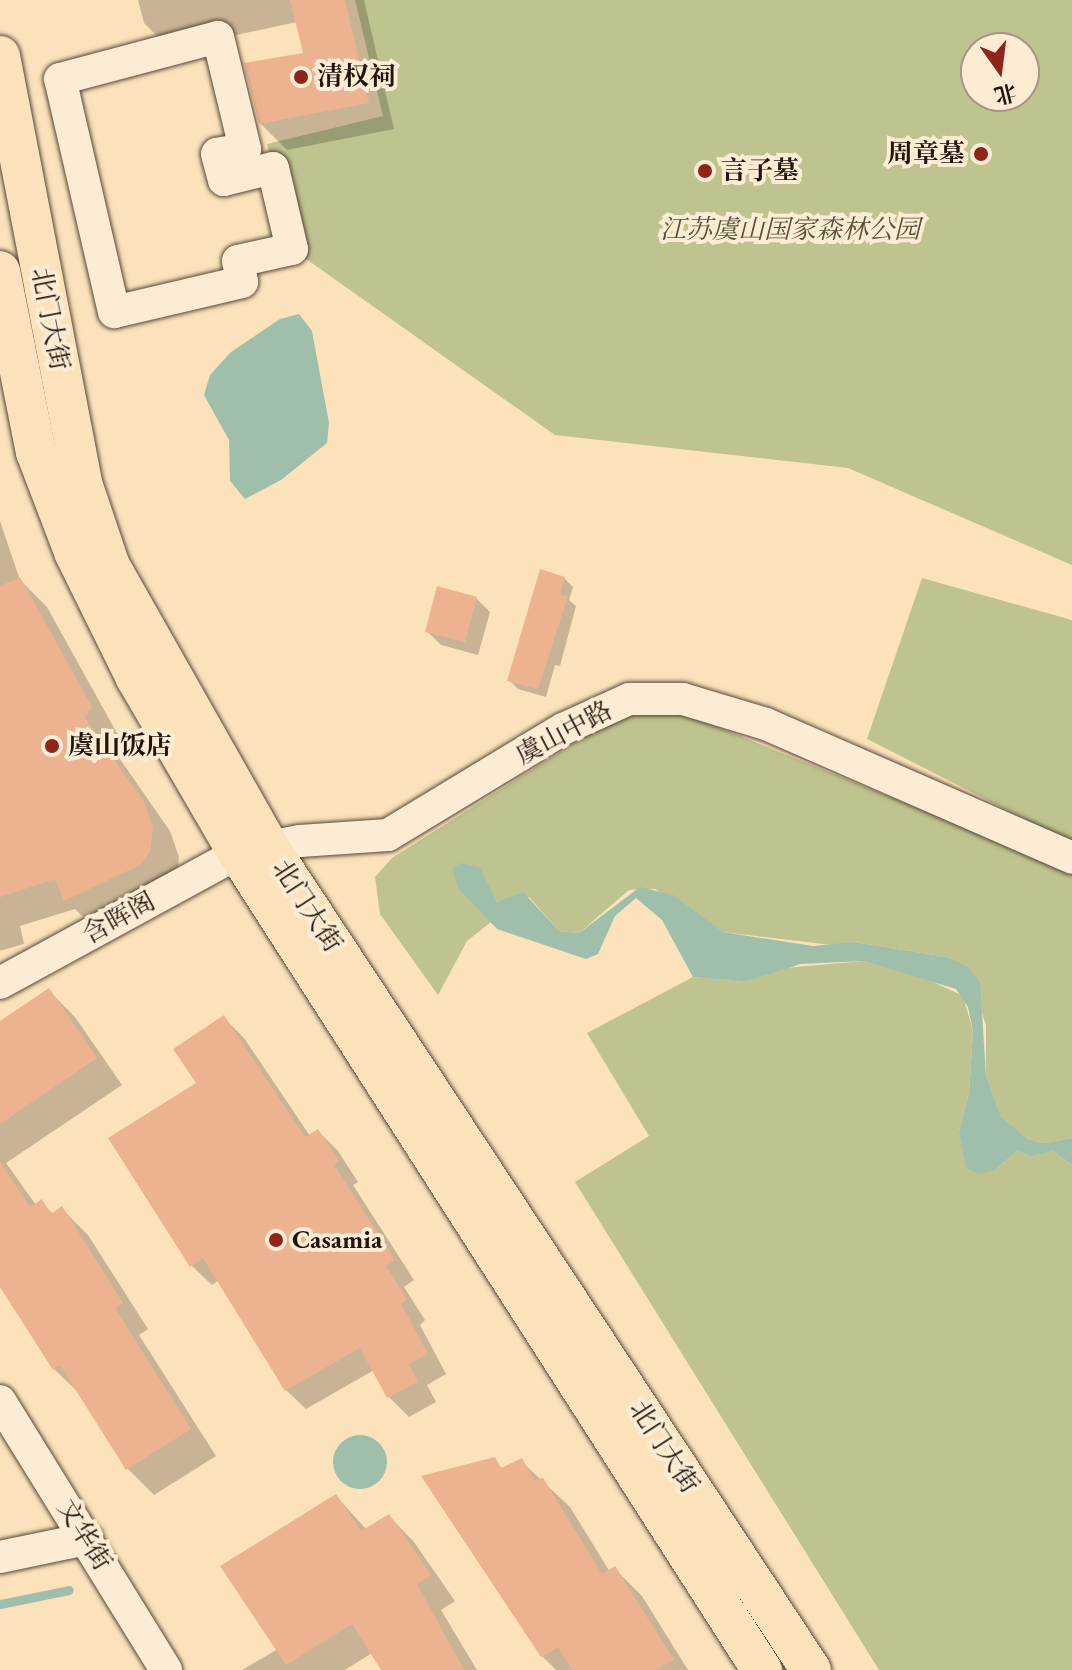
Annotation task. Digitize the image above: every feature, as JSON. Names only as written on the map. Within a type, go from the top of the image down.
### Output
[{"type":"main road","name":"北门大街","points":[[0,56],[82,483],[110,566],[254,851],[762,1670]]},
{"type":"main road","name":"北门大街","points":[[0,271],[36,452],[75,554],[136,678],[811,1670]]},
{"type":"street","points":[[218,37],[245,149],[217,154],[224,180],[273,168],[292,249],[238,261],[242,282],[114,312],[60,79],[218,37]]},
{"type":"street","name":"虞山中路","points":[[254,851],[300,841],[388,835],[563,729],[629,699],[683,699],[766,724],[1072,858]]},
{"type":"street","name":"含晖阁","points":[[0,983],[254,851]]},
{"type":"street","name":"文华街","points":[[0,1401],[166,1670]]},
{"type":"street","points":[[0,1557],[87,1539]]},
{"type":"green space","name":"江苏虞山国家森林公园","points":[[355,0],[1072,0],[1072,565],[848,468],[555,435],[292,249],[267,144],[383,116]]},
{"type":"green space","points":[[922,578],[1072,620],[1072,843],[867,739]]},
{"type":"green space","points":[[638,709],[686,714],[1072,871],[1072,1138],[1044,1143],[1028,1139],[1001,1116],[986,1075],[986,1025],[966,965],[947,957],[854,942],[832,945],[723,932],[655,889],[629,890],[579,933],[559,931],[529,897],[497,902],[485,880],[459,890],[491,922],[467,941],[438,995],[380,914],[375,877],[392,858],[614,718]]},
{"type":"green space","points":[[864,961],[914,973],[963,996],[973,1031],[969,1093],[959,1131],[995,1170],[1018,1150],[1053,1151],[1072,1165],[1072,1670],[879,1670],[575,1182],[649,1136],[587,1033],[693,977],[744,982],[784,968]]},
{"type":"shaded area","points":[[299,314],[312,331],[329,423],[327,443],[281,480],[245,499],[230,481],[229,440],[204,395],[210,375],[231,352],[280,319]]},
{"type":"shaded area","points":[[460,863],[480,867],[497,902],[523,892],[559,931],[579,933],[640,887],[673,895],[723,932],[813,946],[854,942],[947,957],[966,965],[980,982],[986,1075],[1001,1116],[1028,1139],[1044,1143],[1072,1138],[1072,1165],[1053,1151],[1030,1156],[1018,1150],[995,1170],[978,1174],[966,1168],[959,1131],[969,1093],[973,1031],[968,1007],[956,989],[864,961],[801,964],[744,982],[693,977],[662,920],[636,898],[615,916],[598,954],[586,959],[497,929],[459,890],[452,869]]},
{"type":"shaded area","points":[[360,1435],[379,1443],[387,1462],[379,1481],[360,1489],[341,1481],[333,1462],[341,1443]]},
{"type":"building","points":[[290,0],[345,0],[369,103],[259,124],[244,63],[303,53]]},
{"type":"building","points":[[540,569],[565,577],[560,595],[568,596],[538,689],[507,681]]},
{"type":"building","name":"虞山饭店","points":[[20,577],[92,707],[85,718],[144,802],[153,828],[150,852],[140,865],[64,901],[55,879],[0,897],[0,586]]},
{"type":"building","points":[[437,586],[477,597],[465,642],[425,632]]},
{"type":"building","points":[[49,988],[97,1058],[0,1124],[0,1021]]},
{"type":"building","points":[[224,1015],[305,1137],[318,1129],[339,1161],[334,1165],[395,1260],[386,1266],[407,1299],[401,1304],[428,1354],[409,1364],[418,1382],[387,1398],[360,1348],[285,1391],[203,1258],[190,1267],[108,1138],[196,1083],[173,1049]]},
{"type":"building","points":[[0,1162],[30,1207],[42,1199],[51,1214],[62,1206],[123,1303],[115,1308],[191,1429],[126,1470],[60,1365],[53,1370],[0,1287]]},
{"type":"building","points":[[495,1457],[501,1468],[522,1458],[534,1480],[543,1478],[602,1574],[615,1566],[674,1660],[656,1670],[572,1670],[558,1647],[541,1657],[421,1476]]},
{"type":"building","points":[[336,1494],[361,1531],[389,1514],[431,1575],[417,1584],[464,1670],[381,1670],[352,1624],[286,1665],[220,1566]]},
{"type":"waterway","points":[[0,1604],[69,1590]]},
{"type":"place","name":"清权祠","points":[[301,77]]},
{"type":"place","name":"周章墓","points":[[981,154]]},
{"type":"place","name":"言子墓","points":[[705,171]]},
{"type":"place","name":"虞山饭店","points":[[52,746]]},
{"type":"place","name":"Casamia","points":[[276,1240]]}]
